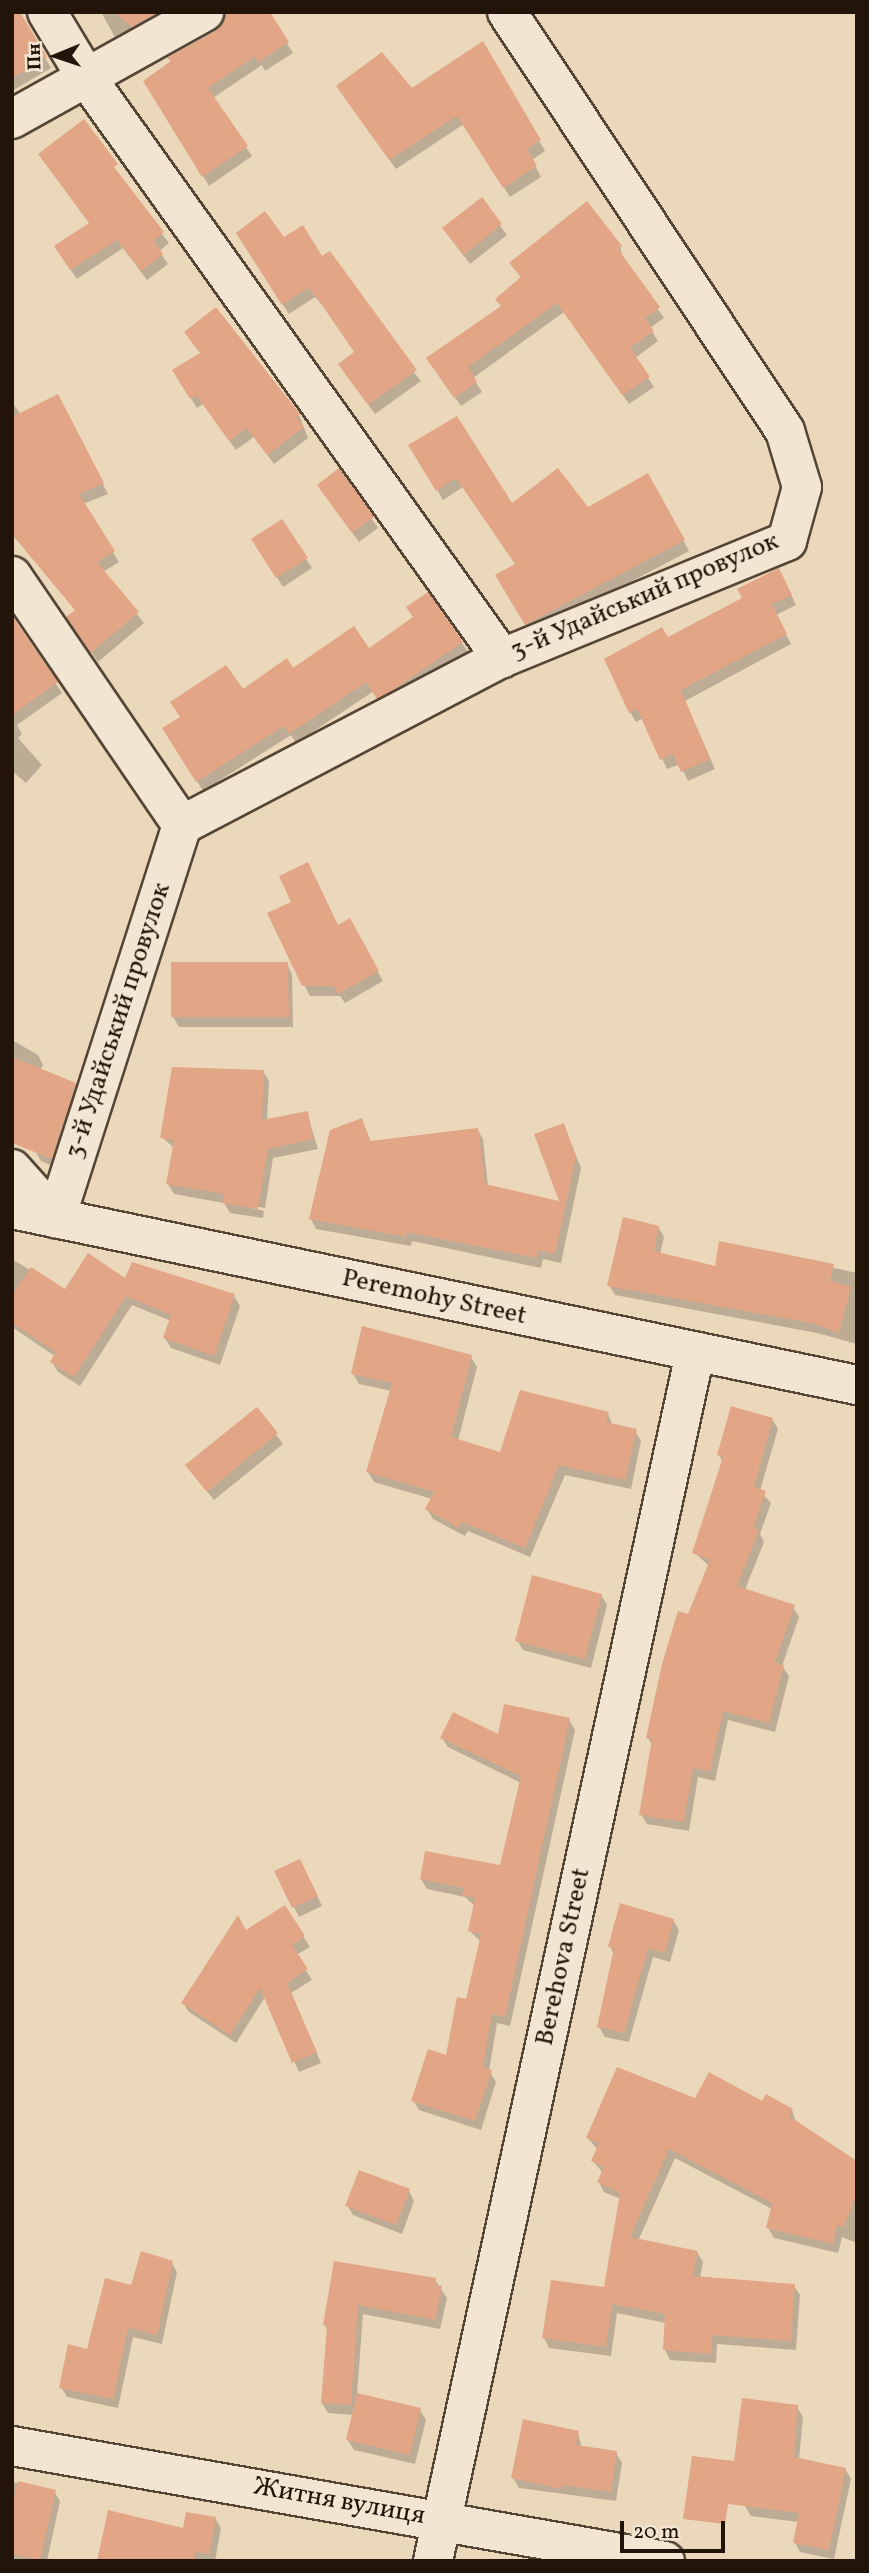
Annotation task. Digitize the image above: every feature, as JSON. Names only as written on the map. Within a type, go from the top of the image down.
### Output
[{"type":"street","points":[[47,12],[86,76],[502,658]]},
{"type":"street","points":[[12,119],[204,12]]},
{"type":"street","name":"3-й Удайський провулок","points":[[56,1218],[182,825],[502,658],[787,541],[802,487],[785,431],[506,12]]},
{"type":"street","points":[[12,576],[182,825]]},
{"type":"street","points":[[12,1169],[56,1218]]},
{"type":"street","name":"Peremohy Street","points":[[12,1209],[857,1385]]},
{"type":"street","name":"Berehova Street","points":[[433,2561],[695,1353]]},
{"type":"street","name":"Житня вулиця","points":[[12,2446],[665,2561]]},
{"type":"building","points":[[12,12],[20,12],[47,57],[12,78]]},
{"type":"building","points":[[114,12],[159,12],[132,27]]},
{"type":"building","points":[[226,12],[270,12],[289,42],[258,62],[255,56],[208,88],[248,146],[202,177],[143,81],[171,61],[167,58],[215,31]]},
{"type":"building","points":[[483,41],[541,140],[527,149],[537,166],[503,188],[457,116],[389,160],[336,86],[382,52],[412,88]]},
{"type":"building","points":[[84,119],[118,164],[114,167],[164,232],[154,241],[163,254],[141,271],[117,240],[70,270],[54,246],[89,223],[38,154]]},
{"type":"building","points":[[482,197],[502,224],[464,255],[442,228]]},
{"type":"building","points":[[587,201],[622,246],[618,249],[660,307],[645,318],[654,331],[630,348],[650,377],[622,395],[557,303],[468,367],[477,382],[454,398],[426,358],[501,306],[495,299],[521,277],[509,263]]},
{"type":"building","points":[[265,211],[284,237],[303,225],[322,256],[330,251],[417,370],[368,405],[338,364],[354,352],[318,299],[308,288],[282,305],[236,233]]},
{"type":"building","points":[[216,307],[300,414],[296,417],[304,427],[267,455],[247,428],[229,441],[196,395],[190,399],[172,370],[200,353],[184,332]]},
{"type":"building","points":[[58,394],[104,483],[79,494],[115,551],[97,562],[139,612],[91,653],[66,617],[75,610],[12,534],[12,417]]},
{"type":"building","points":[[457,416],[512,503],[558,468],[588,507],[648,473],[685,540],[525,625],[495,575],[515,564],[456,478],[436,491],[408,445]]},
{"type":"building","points":[[339,468],[374,517],[352,533],[317,485]]},
{"type":"building","points":[[282,519],[308,558],[276,578],[251,539]]},
{"type":"building","points":[[779,568],[792,595],[772,604],[787,634],[681,690],[710,759],[681,772],[673,754],[660,760],[637,709],[629,713],[604,659],[662,627],[668,637],[742,598],[737,589]]},
{"type":"building","points":[[428,592],[463,642],[377,699],[366,682],[289,734],[284,726],[196,782],[162,728],[180,717],[170,702],[226,665],[243,689],[287,658],[293,668],[354,626],[369,648],[413,617],[406,607]]},
{"type":"building","points":[[12,616],[58,682],[12,715]]},
{"type":"building","points":[[308,862],[338,925],[350,918],[379,971],[338,994],[333,986],[302,986],[267,913],[291,902],[279,876]]},
{"type":"building","points":[[171,962],[288,962],[289,1017],[171,1017]]},
{"type":"building","points":[[12,1057],[76,1083],[52,1159],[12,1143]]},
{"type":"building","points":[[172,1067],[264,1070],[262,1120],[308,1111],[313,1139],[268,1149],[258,1209],[222,1203],[224,1194],[166,1184],[174,1140],[160,1138]]},
{"type":"building","points":[[362,1118],[370,1141],[478,1128],[485,1184],[559,1201],[534,1134],[564,1123],[576,1157],[555,1254],[538,1250],[536,1258],[407,1232],[406,1237],[309,1219],[330,1130]]},
{"type":"building","points":[[623,1217],[659,1226],[654,1251],[715,1266],[719,1241],[834,1264],[830,1281],[851,1287],[839,1333],[811,1323],[607,1286]]},
{"type":"building","points":[[88,1253],[125,1278],[132,1262],[235,1294],[214,1356],[163,1338],[171,1315],[126,1296],[74,1377],[50,1362],[56,1352],[12,1323],[12,1295],[31,1267],[65,1289]]},
{"type":"building","points":[[362,1326],[472,1355],[451,1437],[500,1452],[520,1390],[609,1412],[606,1422],[637,1429],[625,1480],[559,1465],[525,1548],[462,1522],[459,1528],[425,1509],[434,1492],[366,1472],[392,1383],[351,1374]]},
{"type":"building","points":[[731,1406],[773,1418],[754,1487],[766,1491],[753,1528],[759,1530],[737,1586],[795,1605],[775,1662],[784,1665],[769,1723],[723,1711],[710,1771],[693,1768],[684,1822],[639,1815],[652,1739],[646,1738],[662,1664],[678,1611],[688,1614],[710,1560],[692,1553],[723,1457],[717,1455]]},
{"type":"building","points":[[257,1407],[278,1433],[207,1492],[185,1465]]},
{"type":"building","points":[[532,1575],[602,1594],[585,1659],[515,1641]]},
{"type":"building","points":[[504,1704],[570,1718],[505,2017],[492,2014],[483,2067],[492,2070],[475,2121],[411,2101],[428,2049],[446,2055],[457,1997],[466,1999],[481,1934],[468,1931],[475,1898],[462,1895],[464,1888],[420,1879],[425,1851],[500,1865],[521,1776],[440,1738],[453,1712],[498,1734]]},
{"type":"building","points":[[300,1859],[318,1896],[292,1908],[274,1871]]},
{"type":"building","points":[[620,1903],[674,1919],[665,1953],[648,1948],[624,2033],[597,2027],[614,1948],[608,1947]]},
{"type":"building","points":[[285,1905],[305,1936],[292,1945],[308,1969],[287,1983],[317,2052],[292,2063],[260,1988],[230,2035],[181,2003],[238,1915],[246,1930]]},
{"type":"building","points":[[617,2067],[695,2098],[709,2072],[762,2101],[766,2094],[793,2109],[789,2116],[857,2161],[857,2194],[844,2227],[837,2225],[833,2244],[766,2228],[772,2203],[669,2149],[630,2237],[698,2251],[693,2276],[795,2284],[791,2341],[712,2335],[711,2354],[663,2350],[665,2314],[612,2304],[606,2347],[542,2338],[551,2280],[604,2287],[620,2193],[597,2182],[604,2167],[591,2161],[599,2143],[586,2138]]},
{"type":"building","points":[[359,2170],[410,2189],[396,2225],[345,2206]]},
{"type":"building","points":[[141,2251],[173,2261],[157,2335],[128,2328],[113,2399],[59,2388],[68,2344],[87,2349],[105,2278],[131,2285]]},
{"type":"building","points":[[334,2261],[436,2278],[435,2285],[442,2286],[435,2320],[358,2305],[351,2405],[321,2403],[327,2326],[323,2325]]},
{"type":"building","points":[[357,2393],[421,2408],[410,2455],[346,2440]]},
{"type":"building","points":[[742,2398],[798,2405],[794,2457],[846,2468],[829,2550],[793,2543],[799,2513],[728,2504],[725,2524],[683,2519],[692,2456],[734,2461]]},
{"type":"building","points":[[523,2419],[579,2431],[576,2445],[617,2451],[611,2492],[562,2485],[561,2489],[511,2478]]},
{"type":"building","points":[[18,2481],[56,2490],[40,2560],[12,2554],[12,2506]]},
{"type":"building","points":[[108,2510],[183,2528],[186,2512],[216,2517],[209,2554],[195,2552],[194,2561],[97,2561]]}]
